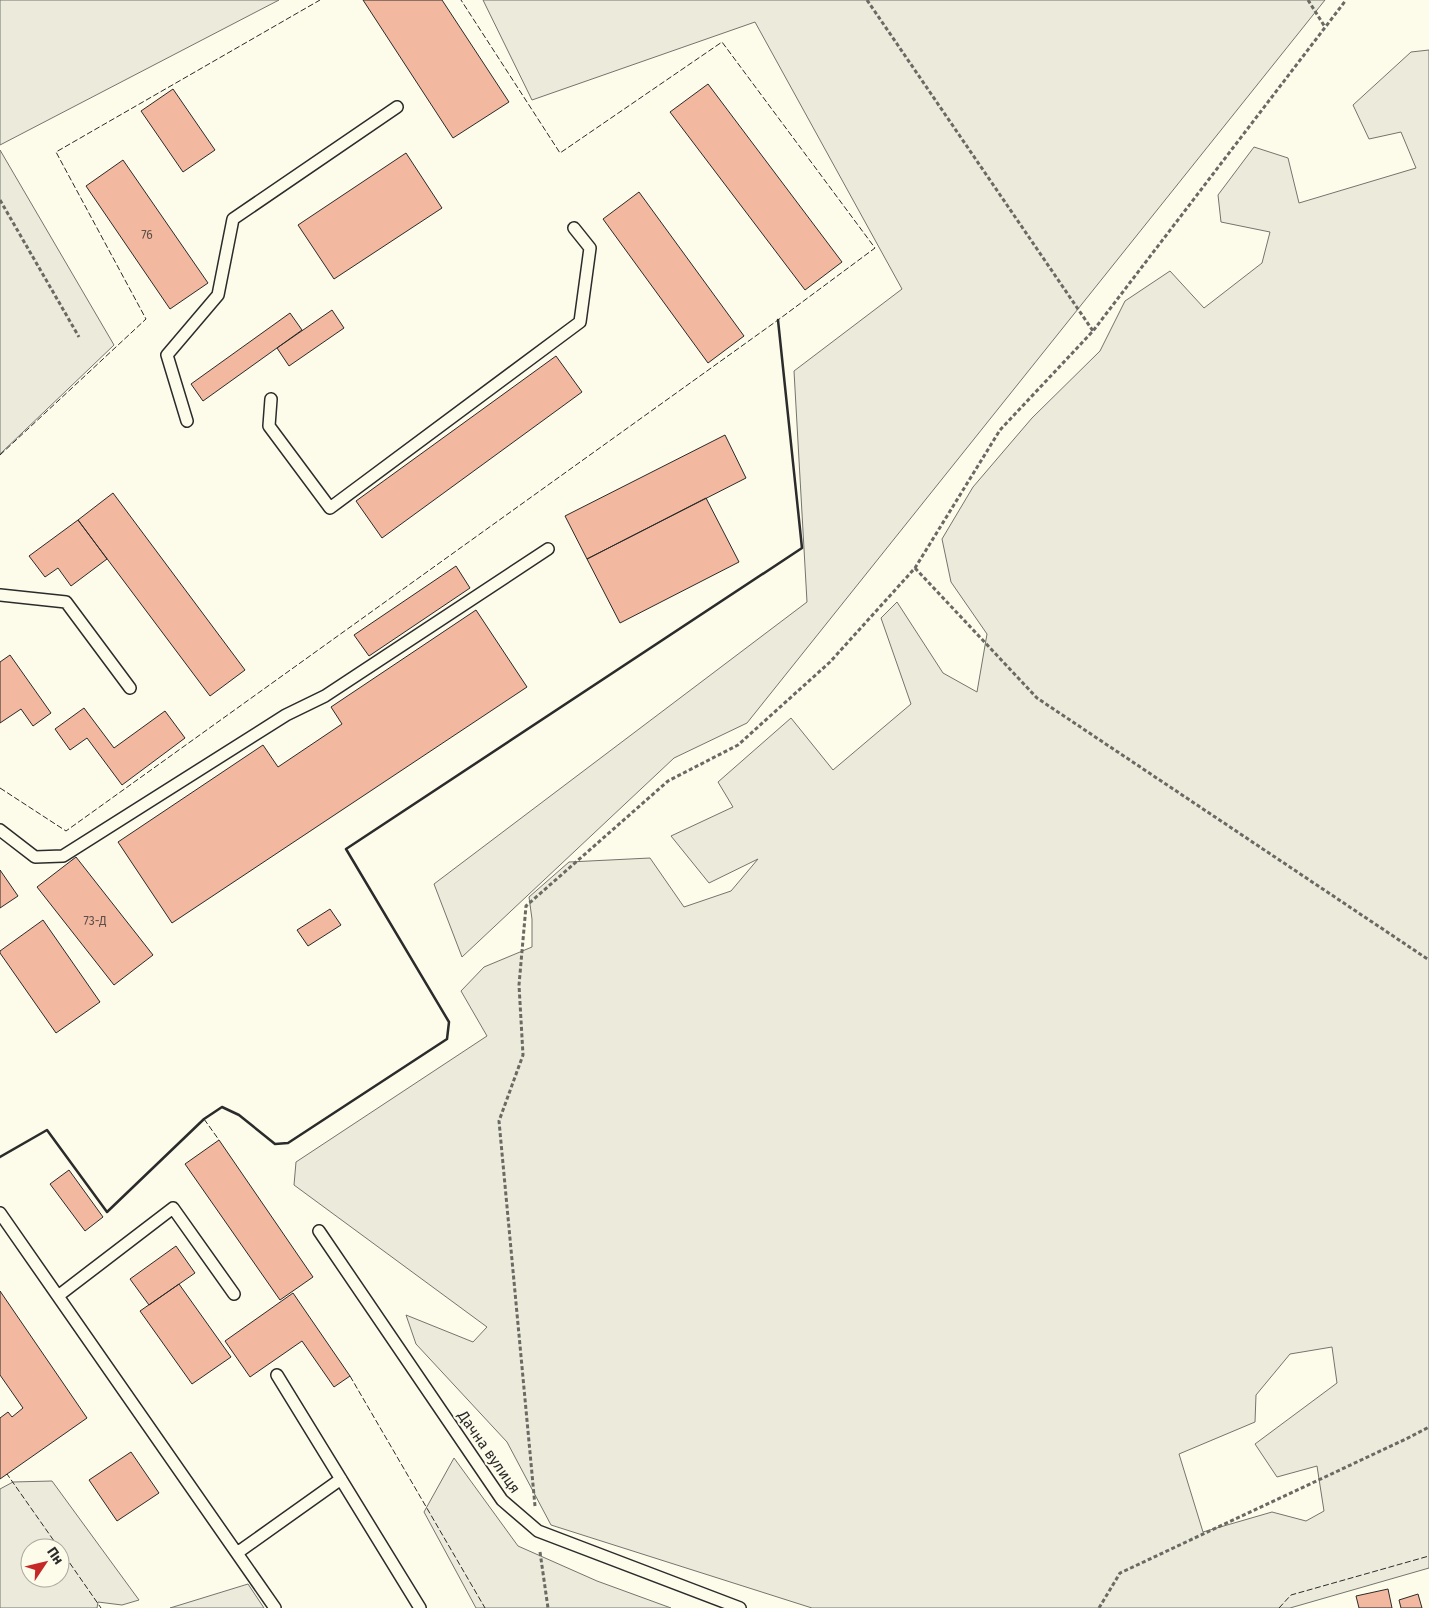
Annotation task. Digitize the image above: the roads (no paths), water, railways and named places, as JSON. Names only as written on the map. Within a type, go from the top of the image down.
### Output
[{"type":"lane","points":[[187,421],[168,355],[218,295],[233,219],[397,107]]},
{"type":"lane","points":[[271,399],[269,426],[330,508],[580,322],[590,248],[574,228]]},
{"type":"lane","points":[[0,830],[35,857],[63,856],[286,715],[325,696],[548,549]]},
{"type":"lane","points":[[0,594],[66,602],[130,688]]},
{"type":"lane","points":[[58,1296],[173,1208],[234,1294]]},
{"type":"lane","points":[[0,1213],[275,1608]]},
{"type":"lane","name":"Дачна вулиця","points":[[319,1230],[502,1500],[538,1531],[740,1608]]},
{"type":"lane","points":[[277,1375],[420,1608]]},
{"type":"lane","points":[[237,1553],[341,1479]]}]
